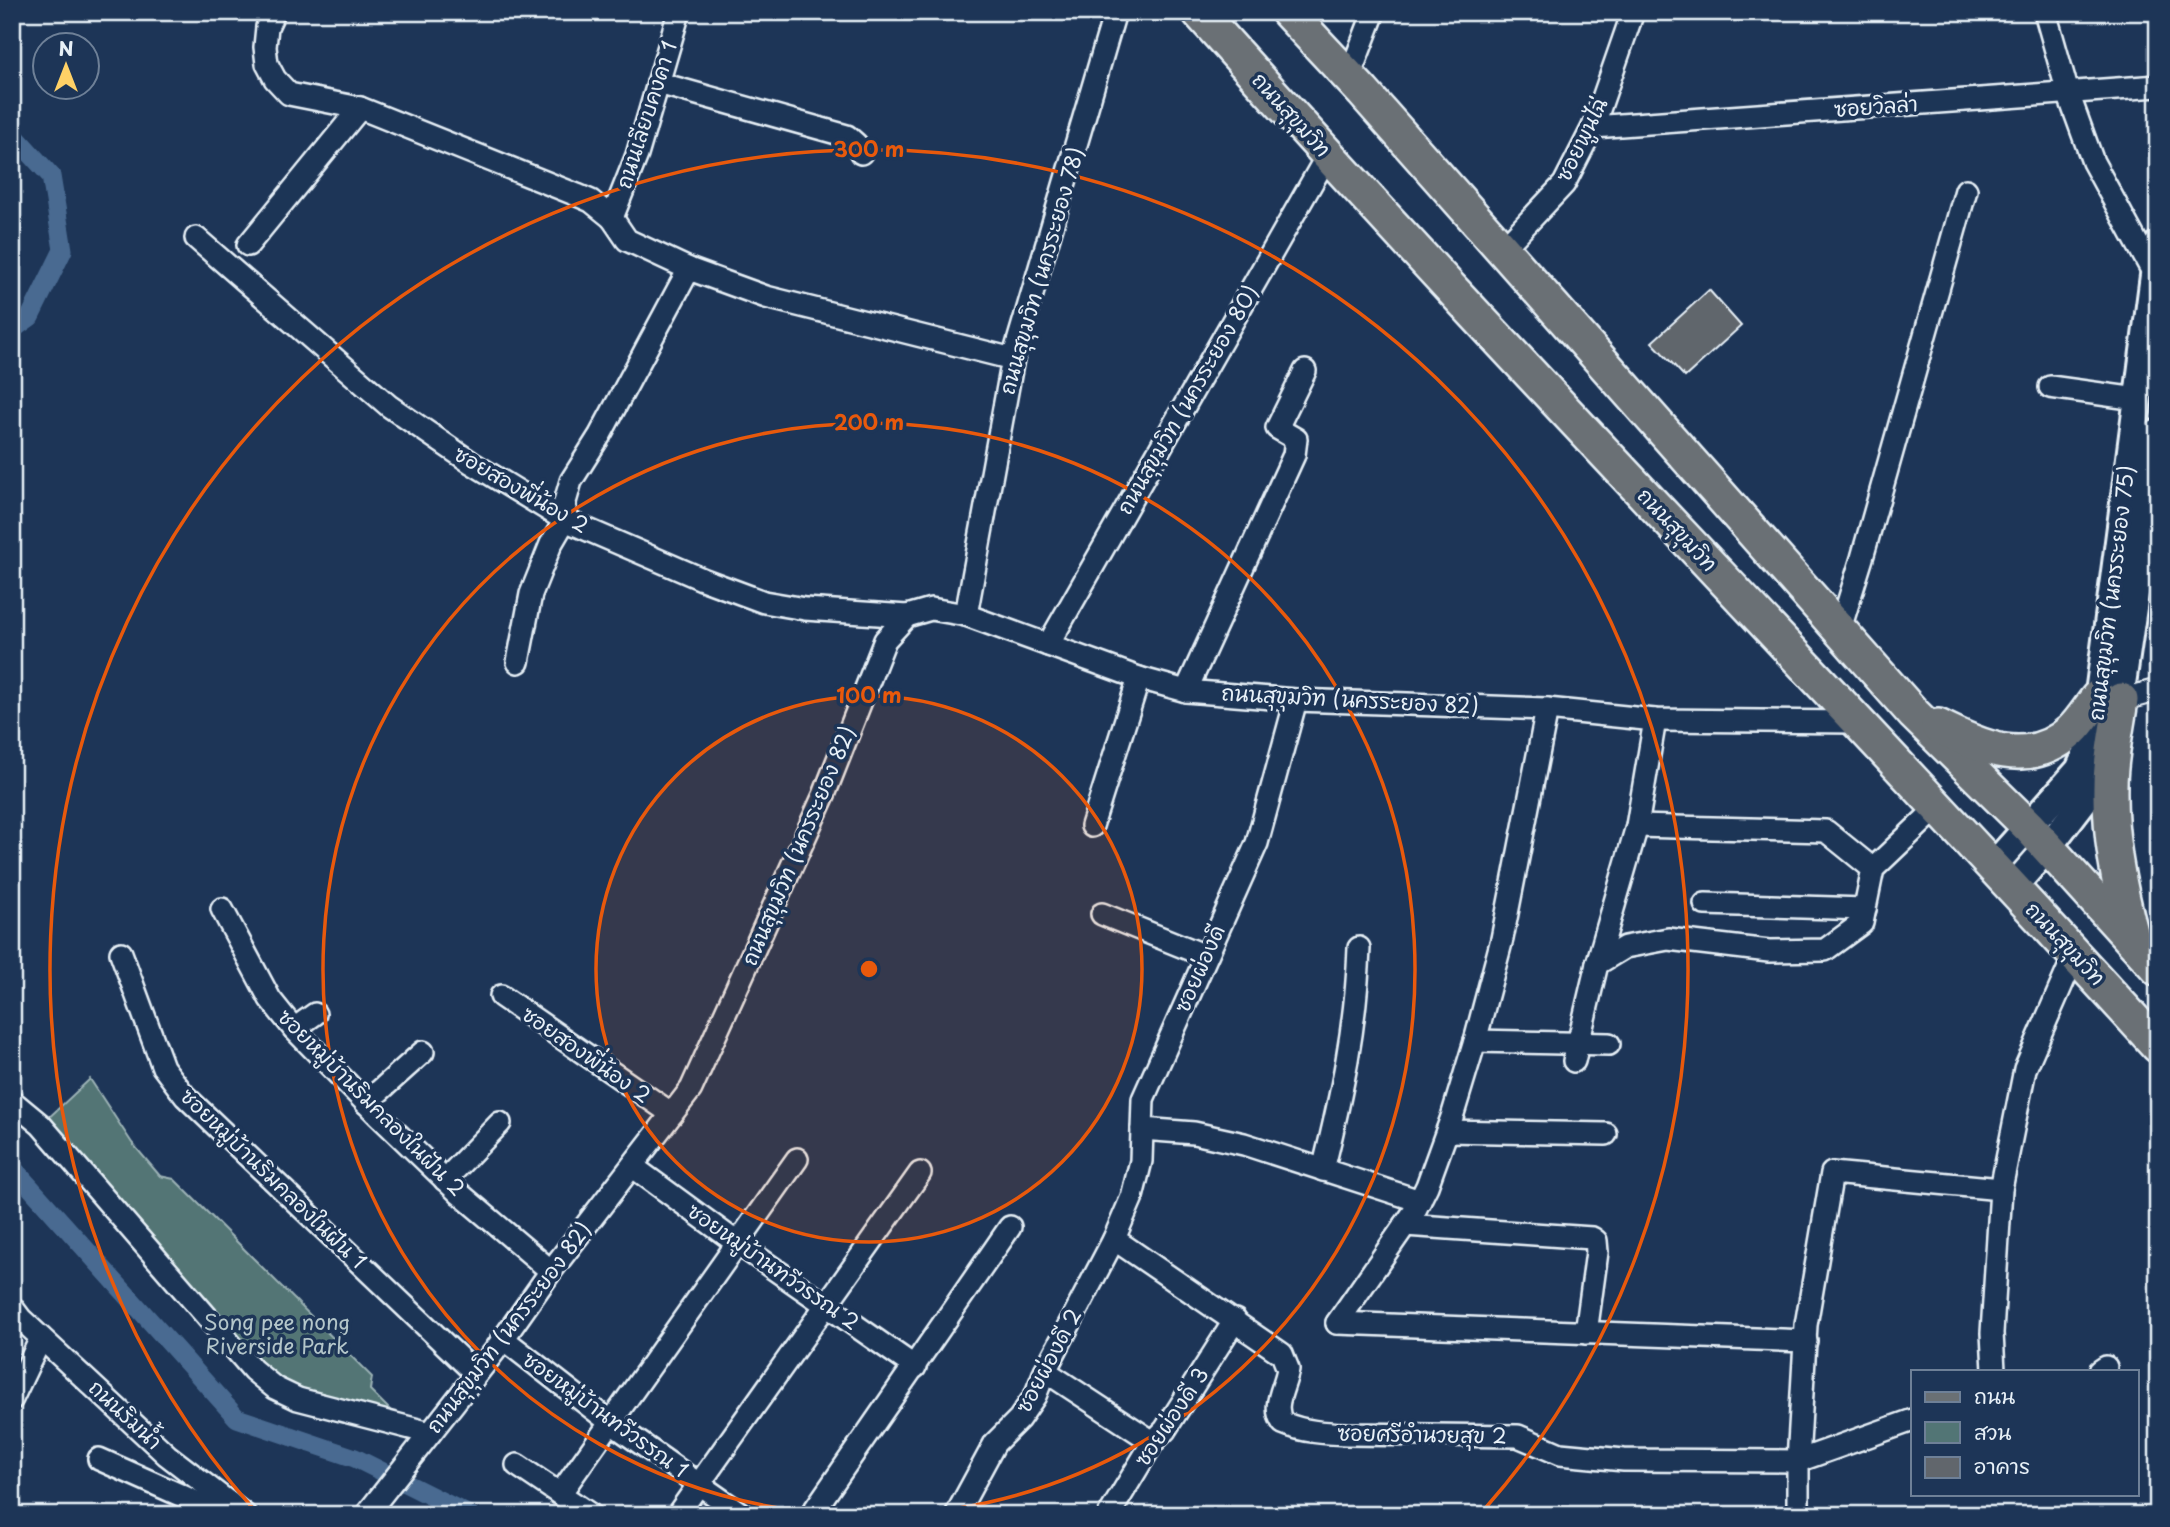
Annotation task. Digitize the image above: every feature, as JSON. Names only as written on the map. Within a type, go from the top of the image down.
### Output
[{"type":"main road","name":"ถนนสุขุมวิท","points":[[1199,12],[1327,156],[1938,807],[2158,1046]]},
{"type":"main road","points":[[1288,12],[1914,715],[2038,837],[2158,969]]},
{"type":"main road","points":[[1914,715],[1977,745],[2002,752],[2029,751],[2054,742],[2110,699]]},
{"type":"main road","points":[[2110,699],[2110,786],[2114,846],[2121,898],[2135,945]]},
{"type":"street","points":[[274,12],[267,27],[267,64],[275,79],[289,94],[360,108],[578,195],[591,201],[612,218],[627,240],[689,269],[766,296],[1013,359]]},
{"type":"street","name":"ถนนเลียบคงคา 1","points":[[612,218],[637,155],[679,12]]},
{"type":"street","name":"ถนนสุขุมวิท (นครระยอง 78)","points":[[967,615],[1013,359],[1115,12]]},
{"type":"street","points":[[1349,78],[1374,12]]},
{"type":"street","name":"ซอยพูนไฉ่","points":[[1502,250],[1564,184],[1593,127],[1633,12]]},
{"type":"street","points":[[2045,12],[2068,93],[2093,162],[2154,274]]},
{"type":"street","points":[[658,83],[848,136],[861,153]]},
{"type":"street","name":"ซอยวิลล่า","points":[[1593,127],[2158,86]]},
{"type":"street","points":[[248,245],[360,108]]},
{"type":"street","name":"ถนนสุขุมวิท (นครระยอง 80)","points":[[1048,645],[1327,156]]},
{"type":"street","points":[[1840,629],[1966,190]]},
{"type":"street","name":"ซอยสองพี่น้อง 2","points":[[196,238],[389,406],[472,463],[565,520],[743,596],[805,609],[907,616]]},
{"type":"street","name":"ถนนสุขุมวิท (นครระยอง 75)","points":[[2003,877],[2038,837],[2098,782],[2112,746],[2110,699],[2137,399],[2158,245]]},
{"type":"street","points":[[518,663],[531,594],[551,544],[565,520],[565,502],[571,481],[600,435],[689,269]]},
{"type":"street","points":[[1186,691],[1294,455],[1296,439],[1277,428],[1305,372]]},
{"type":"street","points":[[2050,387],[2137,399]]},
{"type":"street","name":"ถนนสุขุมวิท (นครระยอง 75)","points":[[2110,699],[2158,433]]},
{"type":"street","name":"ถนนสุขุมวิท (นครระยอง 82)","points":[[368,1512],[494,1352],[551,1271],[691,1089],[824,795],[885,640],[907,616],[931,609],[967,615],[1139,678],[1186,691],[1296,700],[1547,709],[1655,720],[1857,722]]},
{"type":"street","points":[[1092,826],[1139,678]]},
{"type":"street","points":[[2110,699],[2158,690]]},
{"type":"street","name":"ซอยผ่องดี","points":[[1114,1239],[1138,1177],[1143,1099],[1257,843],[1296,700]]},
{"type":"street","points":[[1547,709],[1502,939],[1475,1041],[1447,1131],[1420,1201],[1337,1323],[1806,1340]]},
{"type":"street","points":[[1576,1052],[1597,964],[1637,826],[1655,720]]},
{"type":"street","points":[[1597,964],[1625,947],[1668,939],[1769,951],[1825,950],[1862,923],[1873,869],[1938,807]]},
{"type":"street","points":[[1637,826],[1826,831],[1873,869]]},
{"type":"street","points":[[1705,904],[1865,909]]},
{"type":"street","name":"ซอยหมู่บ้านริมคลองในฝัน 2","points":[[222,909],[270,999],[294,1029],[445,1180],[551,1271]]},
{"type":"street","points":[[1102,914],[1206,956]]},
{"type":"street","points":[[1323,1170],[1347,1066],[1357,1003],[1359,948]]},
{"type":"street","name":"ซอยหมู่บ้านริมคลองในฝัน 1","points":[[121,953],[163,1067],[185,1096],[475,1373]]},
{"type":"street","points":[[1994,1370],[1992,1333],[2001,1189],[2025,1069],[2075,954]]},
{"type":"street","name":"ซอยสองพี่น้อง 2","points":[[501,996],[672,1114]]},
{"type":"street","points":[[294,1029],[315,1014]]},
{"type":"street","points":[[1475,1041],[1576,1052],[1609,1044]]},
{"type":"street","points":[[366,1103],[423,1052]]},
{"type":"street","points":[[12,1101],[41,1125],[253,1370],[275,1388],[298,1399],[425,1440]]},
{"type":"street","points":[[445,1180],[500,1123]]},
{"type":"street","points":[[1142,1129],[1218,1138],[1420,1201]]},
{"type":"street","points":[[1447,1131],[1606,1135]]},
{"type":"street","points":[[560,1494],[797,1159]]},
{"type":"street","name":"ซอยหมู่บ้านทวีวรรณ 2","points":[[632,1166],[825,1306],[915,1367]]},
{"type":"street","points":[[677,1515],[920,1172]]},
{"type":"street","points":[[1798,1515],[1798,1461],[1806,1340],[1832,1173],[2001,1189]]},
{"type":"street","points":[[1405,1224],[1592,1238],[1598,1246],[1586,1333]]},
{"type":"street","points":[[811,1515],[1010,1227]]},
{"type":"street","name":"ซอยศรีอำนวยสุข 2","points":[[1114,1239],[1277,1350],[1285,1359],[1288,1374],[1278,1412],[1283,1423],[1299,1429],[1348,1434],[1518,1436],[1560,1454],[1624,1460],[1798,1461],[1911,1421]]},
{"type":"street","name":"ซอยผ่องดี 2","points":[[956,1515],[995,1443],[1028,1407],[1114,1239]]},
{"type":"street","name":"ถนนริมน้ำ","points":[[12,1307],[21,1319],[167,1455],[237,1508]]},
{"type":"street","name":"ซอยผ่องดี 3","points":[[1109,1515],[1153,1442],[1165,1430],[1235,1320]]},
{"type":"street","points":[[13,1395],[41,1338]]},
{"type":"street","name":"ซอยหมู่บ้านทวีวรรณ 1","points":[[502,1338],[610,1422],[743,1515]]},
{"type":"street","points":[[1045,1371],[1153,1442]]},
{"type":"street","points":[[99,1459],[223,1514],[237,1508]]},
{"type":"street","points":[[517,1465],[591,1515]]},
{"type":"green space","name":"Song pee nong Riverside Park","points":[[90,1079],[132,1143],[160,1176],[174,1179],[372,1377],[370,1390],[402,1422],[278,1385],[44,1122]]},
{"type":"building","points":[[1709,290],[1741,326],[1685,377],[1652,342]]},
{"type":"waterway","points":[[12,133],[51,176],[63,250],[30,317],[12,330]]},
{"type":"waterway","points":[[12,1167],[237,1418],[355,1458],[469,1515]]}]
